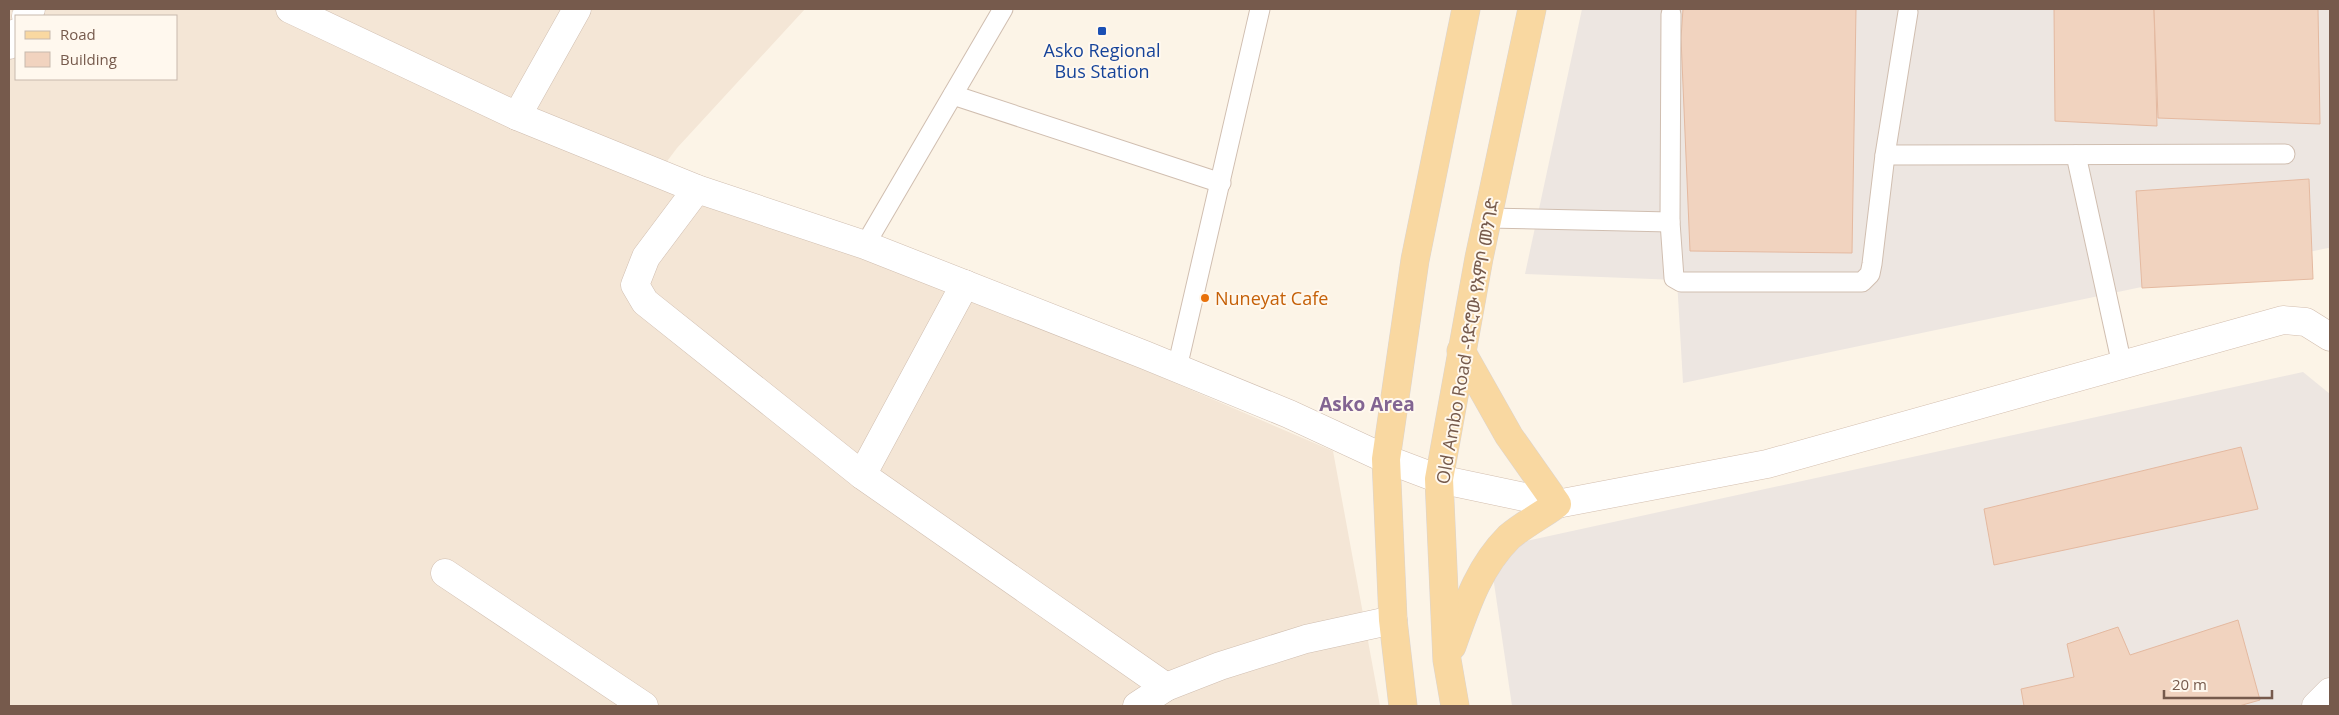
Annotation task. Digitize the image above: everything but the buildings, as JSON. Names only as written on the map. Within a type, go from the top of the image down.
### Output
[{"type":"main road","points":[[1402,706],[1393,620],[1386,459],[1415,260],[1466,9]]},
{"type":"main road","name":"Old Ambo Road -የድሮው የአምቦ መንገድ","points":[[1455,706],[1447,660],[1439,479],[1461,351],[1487,218],[1532,9]]},
{"type":"main road","points":[[1447,660],[1474,585],[1485,566],[1510,537],[1558,504],[1509,436],[1461,351]]},
{"type":"street","points":[[290,9],[517,116],[696,189],[865,245],[965,284],[1289,414],[1386,459],[1439,479],[1558,504],[1767,464],[2283,320],[2306,322],[2330,337]]},
{"type":"street","points":[[517,116],[567,12]]},
{"type":"street","points":[[9,45],[15,34]]},
{"type":"street","points":[[696,189],[646,257],[635,285],[645,302],[862,475],[1166,687]]},
{"type":"street","points":[[862,475],[965,284]]},
{"type":"street","points":[[445,573],[644,706]]},
{"type":"street","points":[[1137,706],[1166,687],[1220,666],[1306,640],[1393,620]]},
{"type":"street","points":[[2316,706],[2330,692]]},
{"type":"lane","points":[[865,245],[1003,9]]},
{"type":"lane","points":[[1177,368],[1260,9]]},
{"type":"lane","points":[[1671,14],[1670,222],[1674,278],[1682,282],[1862,282],[1870,274],[1872,264],[1885,155],[1908,12]]},
{"type":"lane","points":[[953,95],[1221,183]]},
{"type":"lane","points":[[1885,155],[2285,154]]},
{"type":"lane","points":[[2076,155],[2122,365]]},
{"type":"lane","points":[[1487,218],[1670,222]]},
{"type":"shaded area","points":[[9,9],[805,9],[677,148],[665,164],[1333,451],[1380,706],[9,706]]},
{"type":"shaded area","points":[[1582,9],[2330,9],[2330,249],[1683,383],[1677,280],[1525,274]]},
{"type":"shaded area","points":[[2303,372],[2330,394],[2330,706],[1512,706],[1489,549]]},
{"type":"place","name":"Asko Regional Bus Station","points":[[1102,31]]},
{"type":"place","name":"Nuneyat Cafe","points":[[1205,298]]},
{"type":"district","name":"Asko Area","points":[[1367,404]]}]
